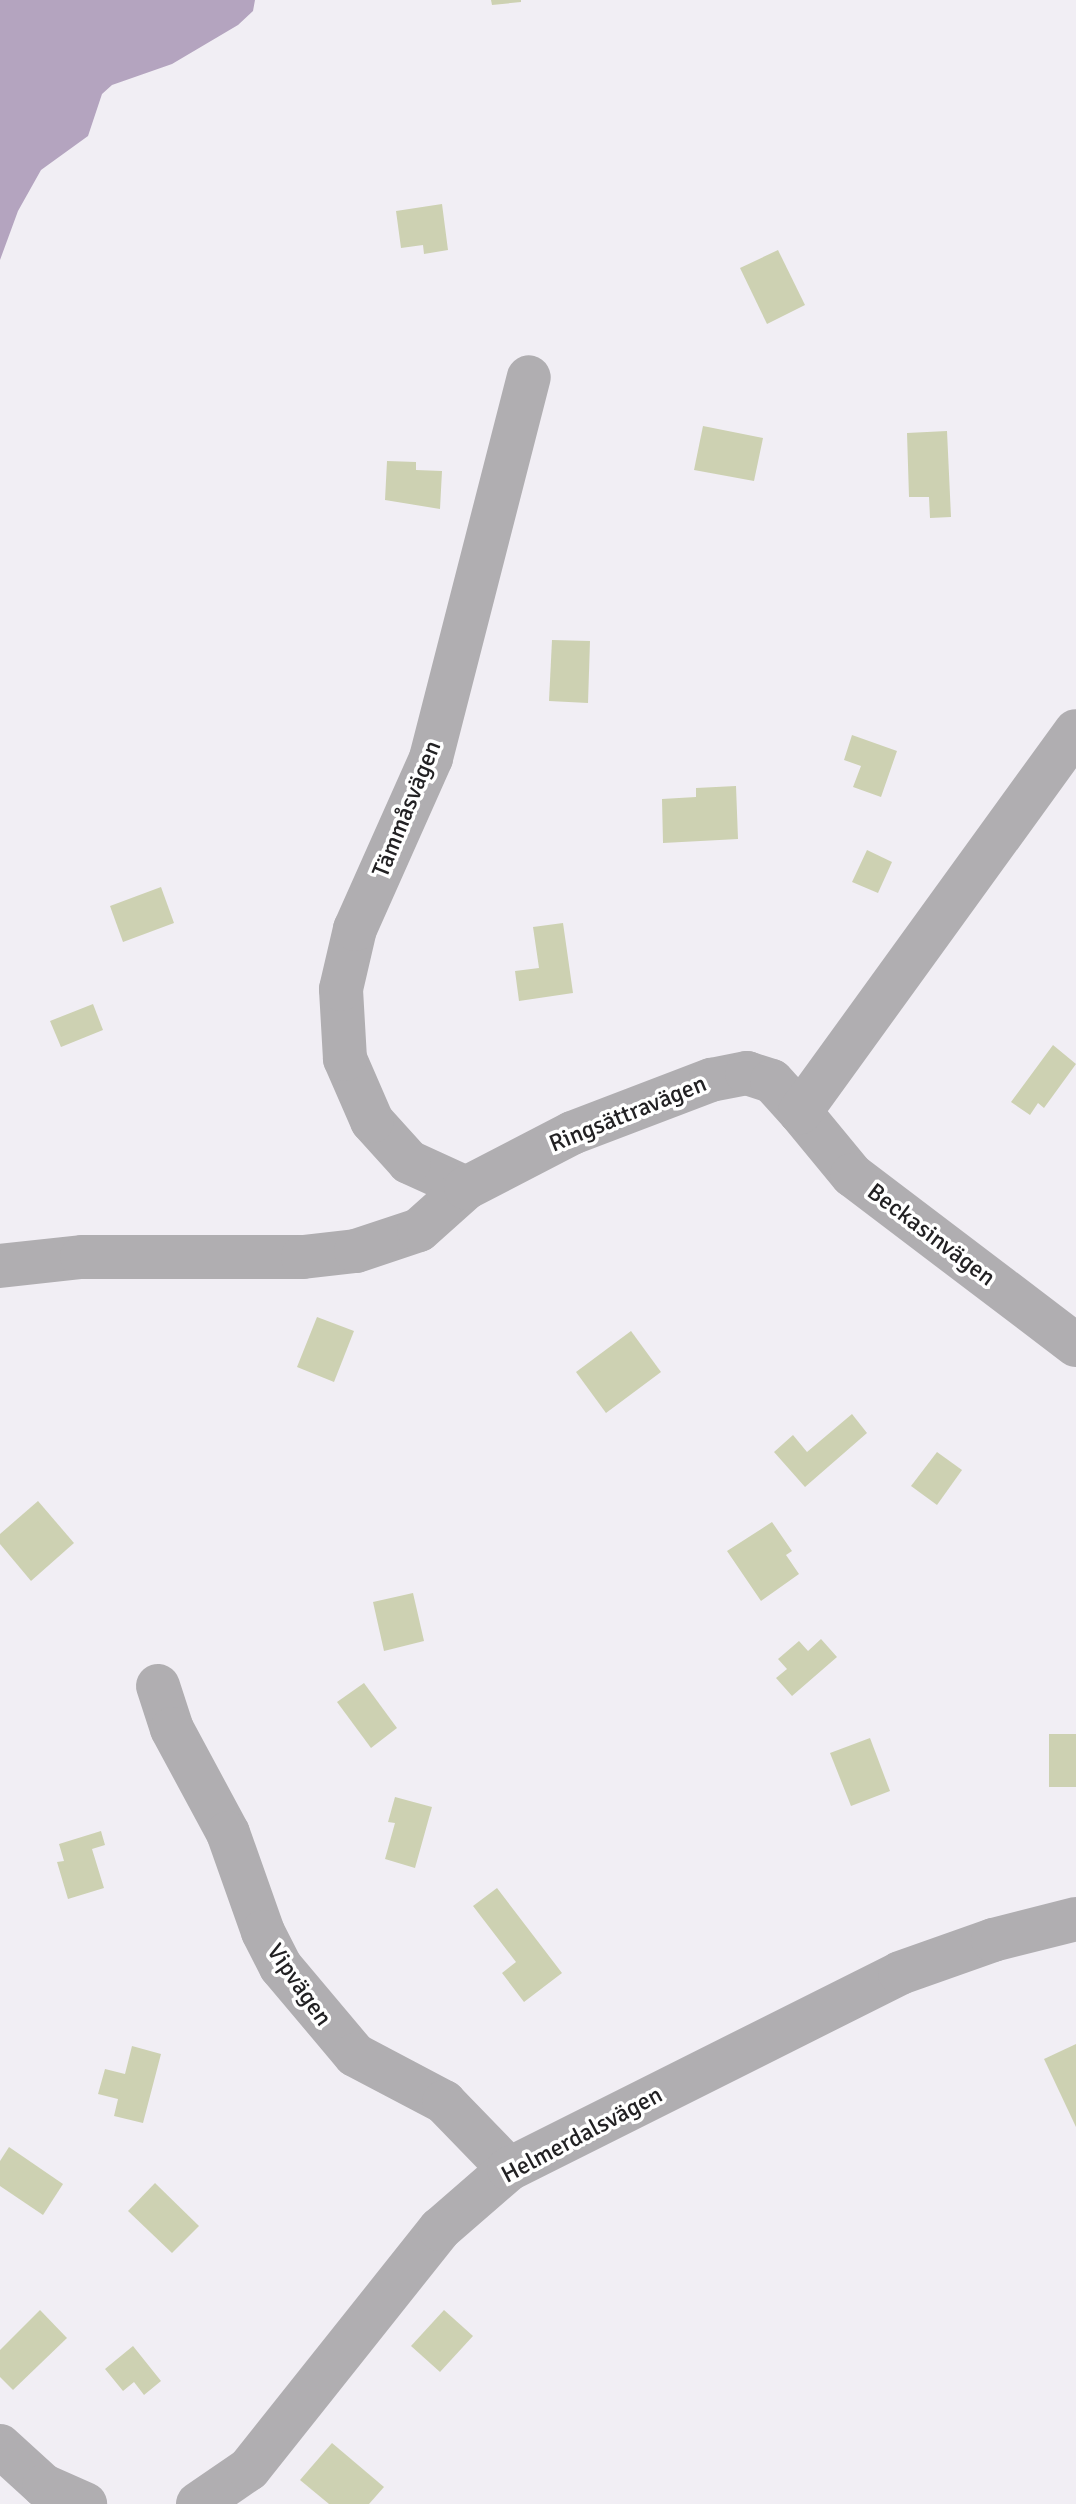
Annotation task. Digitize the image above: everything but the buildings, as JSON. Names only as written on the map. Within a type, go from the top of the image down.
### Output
[{"type":"street","name":"Tämmåsvägen","points":[[466,1188],[409,1162],[372,1121],[345,1059],[341,989],[355,929],[431,758],[529,377]]},
{"type":"street","points":[[800,1112],[1076,731]]},
{"type":"street","name":"Ringsättravägen","points":[[0,1266],[82,1257],[303,1257],[356,1251],[419,1230],[466,1188],[572,1133],[711,1080],[747,1073],[772,1081],[800,1112]]},
{"type":"street","name":"Beckasinvägen","points":[[800,1112],[852,1175],[1076,1345]]},
{"type":"street","name":"Vipvägen","points":[[158,1686],[172,1729],[228,1833],[263,1932],[281,1967],[355,2055],[444,2102],[509,2169]]},
{"type":"street","name":"Helmerdalsvägen","points":[[207,2502],[249,2469],[280,2434],[440,2229],[509,2169],[900,1973],[993,1940],[1076,1919]]},
{"type":"street","points":[[0,2446],[44,2486],[85,2504]]},
{"type":"shaded area","points":[[0,0],[255,0],[253,11],[238,25],[172,64],[112,85],[102,94],[88,136],[41,170],[18,211],[0,260]]}]
